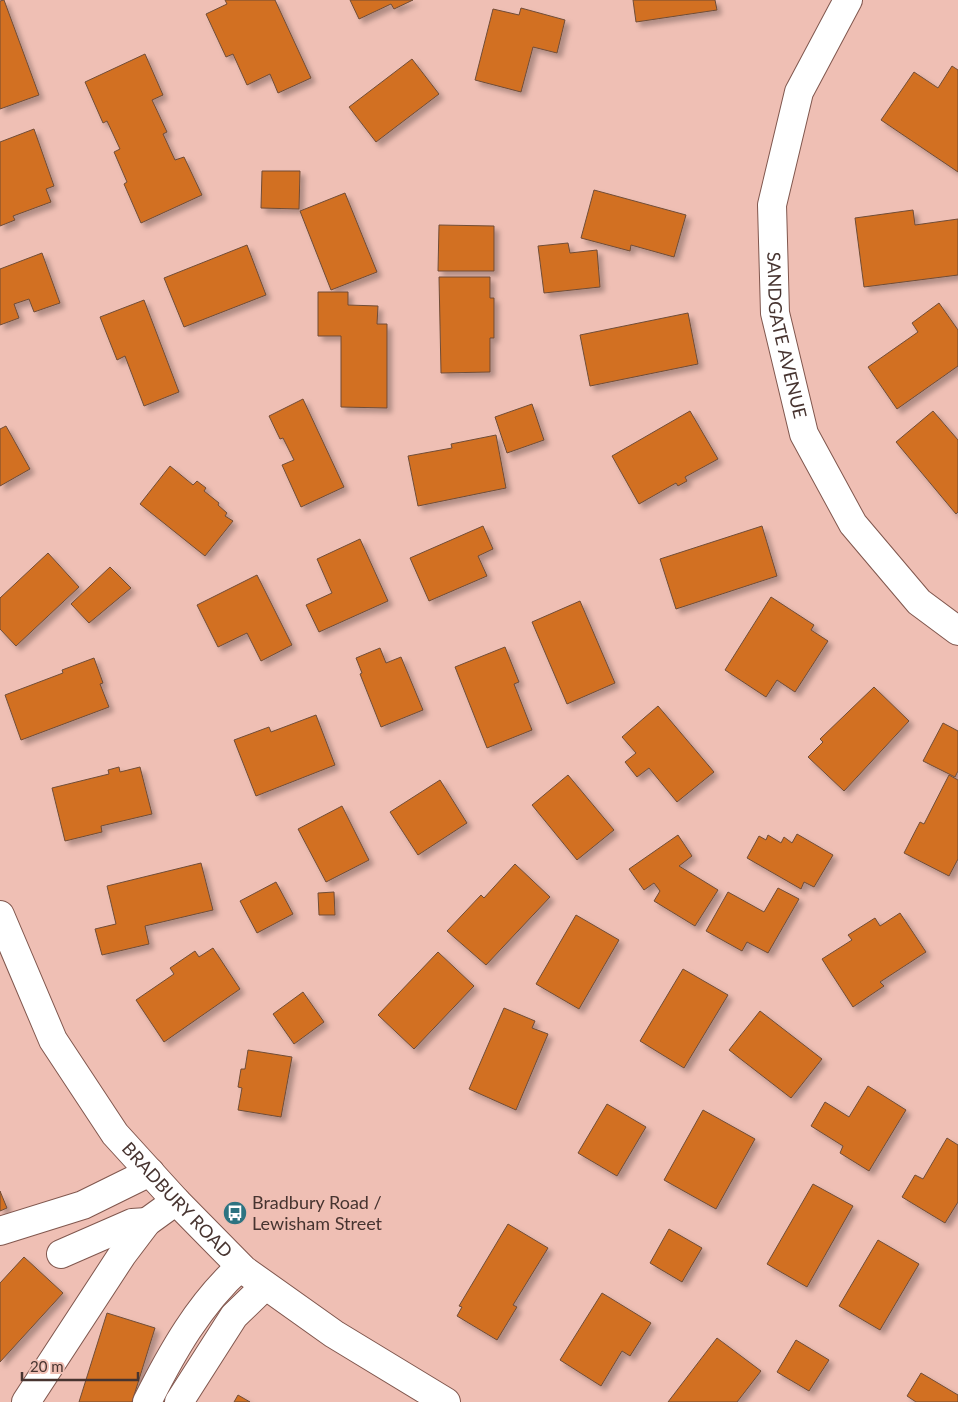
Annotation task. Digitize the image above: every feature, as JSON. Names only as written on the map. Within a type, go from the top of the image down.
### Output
[{"type":"street","name":"SANDGATE AVENUE","points":[[848,0],[800,92],[772,205],[775,313],[804,434],[854,524],[919,602],[958,631]]},
{"type":"street","name":"BRADBURY ROAD","points":[[0,915],[53,1040],[115,1134],[176,1201],[240,1267],[265,1286],[334,1334],[446,1402]]},
{"type":"street","points":[[0,1231],[83,1206],[150,1172]]},
{"type":"street","points":[[26,1402],[122,1255],[147,1222],[176,1201]]},
{"type":"street","points":[[62,1254],[132,1223],[147,1222]]},
{"type":"street","points":[[148,1402],[164,1369],[201,1307],[221,1284],[240,1267]]},
{"type":"street","points":[[179,1402],[234,1316],[265,1286]]},
{"type":"building","points":[[4,0],[39,95],[0,109],[0,1]]},
{"type":"building","points":[[225,0],[275,0],[311,78],[278,93],[270,74],[247,85],[233,54],[226,57],[206,14],[227,4]]},
{"type":"building","points":[[350,0],[413,0],[394,9],[391,4],[359,19]]},
{"type":"building","points":[[633,0],[715,0],[717,10],[636,22]]},
{"type":"building","points":[[521,8],[565,20],[557,53],[533,47],[521,92],[475,80],[493,9],[519,15]]},
{"type":"building","points":[[145,54],[163,95],[152,100],[167,132],[163,134],[175,160],[184,157],[202,195],[141,223],[124,184],[127,182],[114,152],[120,149],[107,121],[103,123],[85,82]]},
{"type":"building","points":[[412,59],[439,94],[376,142],[349,107]]},
{"type":"building","points":[[952,66],[958,70],[958,172],[881,120],[914,72],[938,88]]},
{"type":"building","points":[[34,129],[54,186],[46,189],[51,202],[13,216],[15,220],[0,226],[0,142]]},
{"type":"building","points":[[262,171],[300,171],[299,209],[261,208]]},
{"type":"building","points":[[594,190],[686,215],[674,257],[631,245],[630,251],[581,238]]},
{"type":"building","points":[[345,193],[377,272],[331,290],[300,211]]},
{"type":"building","points":[[913,210],[915,225],[958,219],[958,275],[864,287],[855,218]]},
{"type":"building","points":[[439,225],[494,226],[494,271],[438,271]]},
{"type":"building","points":[[568,243],[570,253],[597,250],[600,287],[544,293],[538,246]]},
{"type":"building","points":[[247,245],[266,295],[184,327],[164,278]]},
{"type":"building","points":[[42,253],[60,303],[34,312],[29,299],[14,304],[19,318],[0,325],[0,269]]},
{"type":"building","points":[[439,277],[490,277],[490,298],[494,298],[494,338],[490,338],[490,372],[441,373]]},
{"type":"building","points":[[318,292],[348,292],[348,305],[378,306],[377,324],[387,324],[387,408],[341,407],[341,336],[318,336]]},
{"type":"building","points":[[144,300],[179,392],[144,406],[125,356],[117,360],[100,317]]},
{"type":"building","points":[[939,303],[958,330],[958,366],[897,409],[868,367],[918,332],[912,323]]},
{"type":"building","points":[[688,313],[698,364],[590,386],[580,335]]},
{"type":"building","points":[[303,399],[344,487],[301,507],[282,465],[294,460],[283,438],[280,439],[269,416]]},
{"type":"building","points":[[532,404],[544,440],[507,453],[495,417]]},
{"type":"building","points":[[690,411],[718,459],[685,477],[687,481],[678,486],[676,483],[639,504],[612,456]]},
{"type":"building","points":[[933,411],[958,440],[958,512],[956,514],[896,442]]},
{"type":"building","points":[[6,426],[30,469],[0,486],[0,429]]},
{"type":"building","points":[[496,435],[506,488],[418,506],[408,456],[452,448],[451,444]]},
{"type":"building","points":[[170,466],[193,485],[197,481],[206,488],[204,491],[219,503],[218,505],[227,513],[225,516],[233,521],[205,556],[140,504]]},
{"type":"building","points":[[483,526],[493,549],[478,556],[487,576],[429,601],[410,558]]},
{"type":"building","points":[[762,526],[777,576],[676,609],[660,559]]},
{"type":"building","points":[[360,539],[388,601],[319,632],[306,605],[332,593],[317,559]]},
{"type":"building","points":[[48,553],[79,587],[16,646],[0,629],[0,598]]},
{"type":"building","points":[[110,567],[131,588],[89,623],[71,604]]},
{"type":"building","points":[[257,575],[292,645],[261,661],[247,633],[218,647],[197,605]]},
{"type":"building","points":[[771,597],[814,625],[811,630],[828,641],[795,692],[777,680],[766,697],[725,670]]},
{"type":"building","points":[[580,601],[615,683],[567,704],[532,622]]},
{"type":"building","points":[[505,647],[519,682],[514,684],[532,730],[487,748],[455,667]]},
{"type":"building","points":[[380,648],[386,663],[401,657],[423,710],[381,727],[360,674],[362,673],[356,658]]},
{"type":"building","points":[[94,658],[103,683],[100,684],[109,707],[21,740],[5,695],[63,673],[62,670]]},
{"type":"building","points":[[874,687],[909,721],[844,791],[808,757],[823,742],[820,739]]},
{"type":"building","points":[[658,706],[714,772],[677,802],[649,768],[637,777],[625,762],[636,753],[622,737]]},
{"type":"building","points":[[316,715],[335,765],[256,796],[234,740],[269,727],[271,732]]},
{"type":"building","points":[[943,723],[958,731],[958,771],[955,777],[923,761]]},
{"type":"building","points":[[119,767],[120,772],[140,767],[152,814],[101,826],[102,832],[65,841],[52,788],[109,774],[108,770]]},
{"type":"building","points":[[568,775],[614,830],[577,860],[532,805]]},
{"type":"building","points":[[949,775],[958,780],[958,859],[949,876],[904,853],[920,822],[924,824]]},
{"type":"building","points":[[440,780],[467,823],[418,855],[390,812]]},
{"type":"building","points":[[342,806],[369,860],[326,882],[298,829]]},
{"type":"building","points":[[797,834],[833,855],[814,887],[804,882],[801,889],[747,858],[759,836],[766,840],[768,835],[781,843],[784,837],[792,843]]},
{"type":"building","points":[[678,835],[692,856],[679,866],[718,890],[695,926],[654,901],[660,891],[654,883],[644,890],[629,869]]},
{"type":"building","points":[[201,863],[213,910],[145,926],[149,944],[102,955],[95,929],[116,924],[107,886]]},
{"type":"building","points":[[515,864],[550,897],[486,965],[447,931],[481,895],[484,898]]},
{"type":"building","points":[[276,882],[293,914],[257,933],[240,901]]},
{"type":"building","points":[[778,888],[799,899],[768,953],[747,942],[742,951],[706,931],[728,892],[764,912]]},
{"type":"building","points":[[334,892],[335,915],[319,915],[318,893]]},
{"type":"building","points":[[900,913],[926,952],[880,982],[884,986],[853,1007],[822,959],[852,940],[848,935],[875,918],[880,926]]},
{"type":"building","points":[[576,915],[619,940],[579,1009],[536,984]]},
{"type":"building","points":[[213,948],[240,989],[164,1042],[136,1000],[174,974],[170,968],[195,951],[199,957]]},
{"type":"building","points":[[438,952],[474,986],[414,1049],[378,1015]]},
{"type":"building","points":[[683,969],[728,995],[684,1068],[640,1041]]},
{"type":"building","points":[[303,992],[324,1022],[294,1044],[273,1014]]},
{"type":"building","points":[[504,1008],[535,1021],[532,1028],[548,1034],[516,1110],[469,1089]]},
{"type":"building","points":[[760,1011],[822,1059],[791,1098],[729,1050]]},
{"type":"building","points":[[248,1050],[292,1057],[281,1117],[238,1110],[242,1088],[238,1087],[241,1069],[245,1069]]},
{"type":"building","points":[[868,1086],[906,1110],[869,1171],[840,1153],[843,1146],[811,1126],[825,1102],[849,1117]]},
{"type":"building","points":[[607,1104],[646,1127],[617,1176],[578,1153]]},
{"type":"building","points":[[703,1110],[755,1139],[716,1209],[664,1180]]},
{"type":"building","points":[[947,1138],[958,1145],[958,1202],[945,1223],[902,1197],[915,1175],[923,1179]]},
{"type":"building","points":[[813,1184],[853,1206],[807,1287],[767,1264]]},
{"type":"building","points":[[0,1191],[7,1208],[0,1211]]},
{"type":"building","points":[[508,1224],[548,1248],[513,1305],[517,1307],[497,1340],[457,1316],[462,1307],[459,1306]]},
{"type":"building","points":[[669,1229],[702,1248],[682,1282],[650,1263]]},
{"type":"building","points":[[878,1240],[919,1264],[880,1330],[839,1306]]},
{"type":"building","points":[[24,1257],[63,1293],[0,1362],[0,1283]]},
{"type":"building","points":[[602,1293],[651,1323],[630,1356],[622,1351],[601,1386],[560,1360]]},
{"type":"building","points":[[107,1313],[155,1328],[132,1402],[79,1402]]},
{"type":"building","points":[[717,1338],[761,1371],[737,1402],[668,1402]]},
{"type":"building","points":[[796,1340],[829,1360],[809,1391],[777,1372]]},
{"type":"building","points":[[921,1373],[958,1395],[958,1402],[916,1402],[907,1396]]},
{"type":"building","points":[[238,1395],[250,1402],[234,1402]]},
{"type":"place","name":"Bradbury Road / Lewisham Street","points":[[235,1213]]}]
